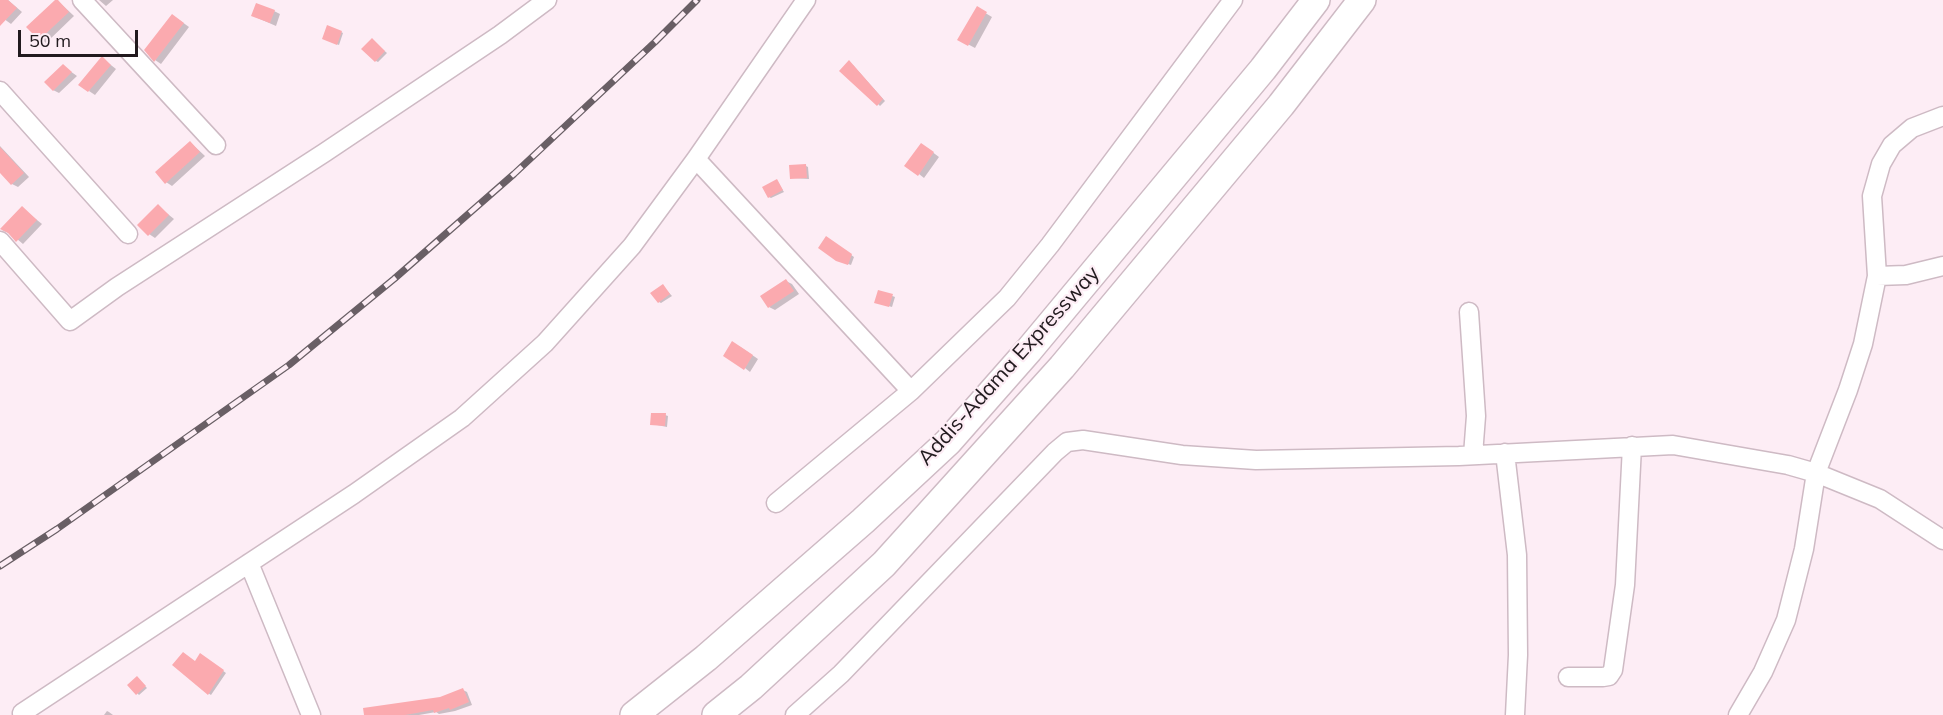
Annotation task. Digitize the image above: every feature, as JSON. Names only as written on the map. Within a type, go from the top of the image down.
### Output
[{"type":"highway","name":"Addis-Adama Expressway","points":[[634,715],[706,658],[863,521],[948,442],[1045,332],[1263,69],[1316,0]]},
{"type":"highway","name":"Addis-Adama Expressway","points":[[716,715],[751,687],[885,564],[1062,367],[1281,105],[1362,0]]},
{"type":"street","points":[[82,0],[216,145]]},
{"type":"street","points":[[0,241],[70,321],[117,287],[334,147],[500,35],[547,0]]},
{"type":"street","points":[[21,713],[354,494],[470,411],[553,334],[632,246],[696,159],[806,0]]},
{"type":"street","points":[[776,503],[911,391],[1007,298],[1233,0]]},
{"type":"street","points":[[0,91],[128,234]]},
{"type":"street","points":[[1738,715],[1763,672],[1786,620],[1804,549],[1816,473],[1863,344],[1877,276],[1872,196],[1881,164],[1892,145],[1912,128],[1943,116]]},
{"type":"street","points":[[696,159],[911,391]]},
{"type":"street","points":[[1877,276],[1906,275],[1943,266]]},
{"type":"street","points":[[1469,312],[1476,416],[1473,455]]},
{"type":"street","points":[[795,715],[841,674],[1067,442],[1083,440],[1182,455],[1256,460],[1473,455],[1673,445],[1788,465],[1816,473],[1880,498],[1943,540]]},
{"type":"street","points":[[1568,677],[1603,677],[1609,676],[1613,670],[1625,585],[1632,446]]},
{"type":"street","points":[[1505,453],[1516,555],[1518,655],[1515,715]]},
{"type":"street","points":[[249,563],[311,715]]},
{"type":"building","points":[[0,0],[8,0],[17,8],[0,26]]},
{"type":"building","points":[[55,0],[58,0],[69,12],[39,40],[26,27]]},
{"type":"building","points":[[256,3],[275,10],[270,23],[251,16]]},
{"type":"building","points":[[977,6],[987,12],[968,46],[957,40]]},
{"type":"building","points":[[172,14],[184,23],[154,62],[144,50]]},
{"type":"building","points":[[327,25],[342,31],[337,45],[322,39]]},
{"type":"building","points":[[372,38],[385,51],[375,62],[361,49]]},
{"type":"building","points":[[102,56],[111,65],[88,92],[78,85]]},
{"type":"building","points":[[849,60],[883,99],[877,106],[839,71]]},
{"type":"building","points":[[63,64],[72,72],[53,91],[44,82]]},
{"type":"building","points":[[190,141],[200,152],[165,184],[155,172]]},
{"type":"building","points":[[921,143],[934,152],[918,176],[904,166]]},
{"type":"building","points":[[0,147],[24,173],[11,185],[0,173]]},
{"type":"building","points":[[806,164],[807,178],[790,179],[789,165]]},
{"type":"building","points":[[777,179],[783,190],[768,198],[762,187]]},
{"type":"building","points":[[158,204],[169,215],[148,236],[137,225]]},
{"type":"building","points":[[22,206],[37,220],[16,242],[8,233],[0,229]]},
{"type":"building","points":[[826,236],[852,254],[848,265],[836,261],[818,248]]},
{"type":"building","points":[[786,279],[794,291],[768,308],[760,296]]},
{"type":"building","points":[[663,284],[670,294],[658,303],[650,293]]},
{"type":"building","points":[[878,290],[893,294],[889,307],[874,303]]},
{"type":"building","points":[[732,341],[753,355],[744,370],[723,356]]},
{"type":"building","points":[[651,413],[666,413],[665,426],[650,425]]},
{"type":"building","points":[[183,652],[195,661],[200,653],[224,670],[208,695],[172,665]]},
{"type":"building","points":[[137,676],[146,686],[136,695],[127,685]]},
{"type":"building","points":[[463,688],[469,702],[450,710],[449,708],[434,713],[433,710],[405,715],[364,715],[363,708],[440,697]]},
{"type":"railway","points":[[0,566],[57,529],[289,365],[394,279],[514,174],[697,0]]}]
